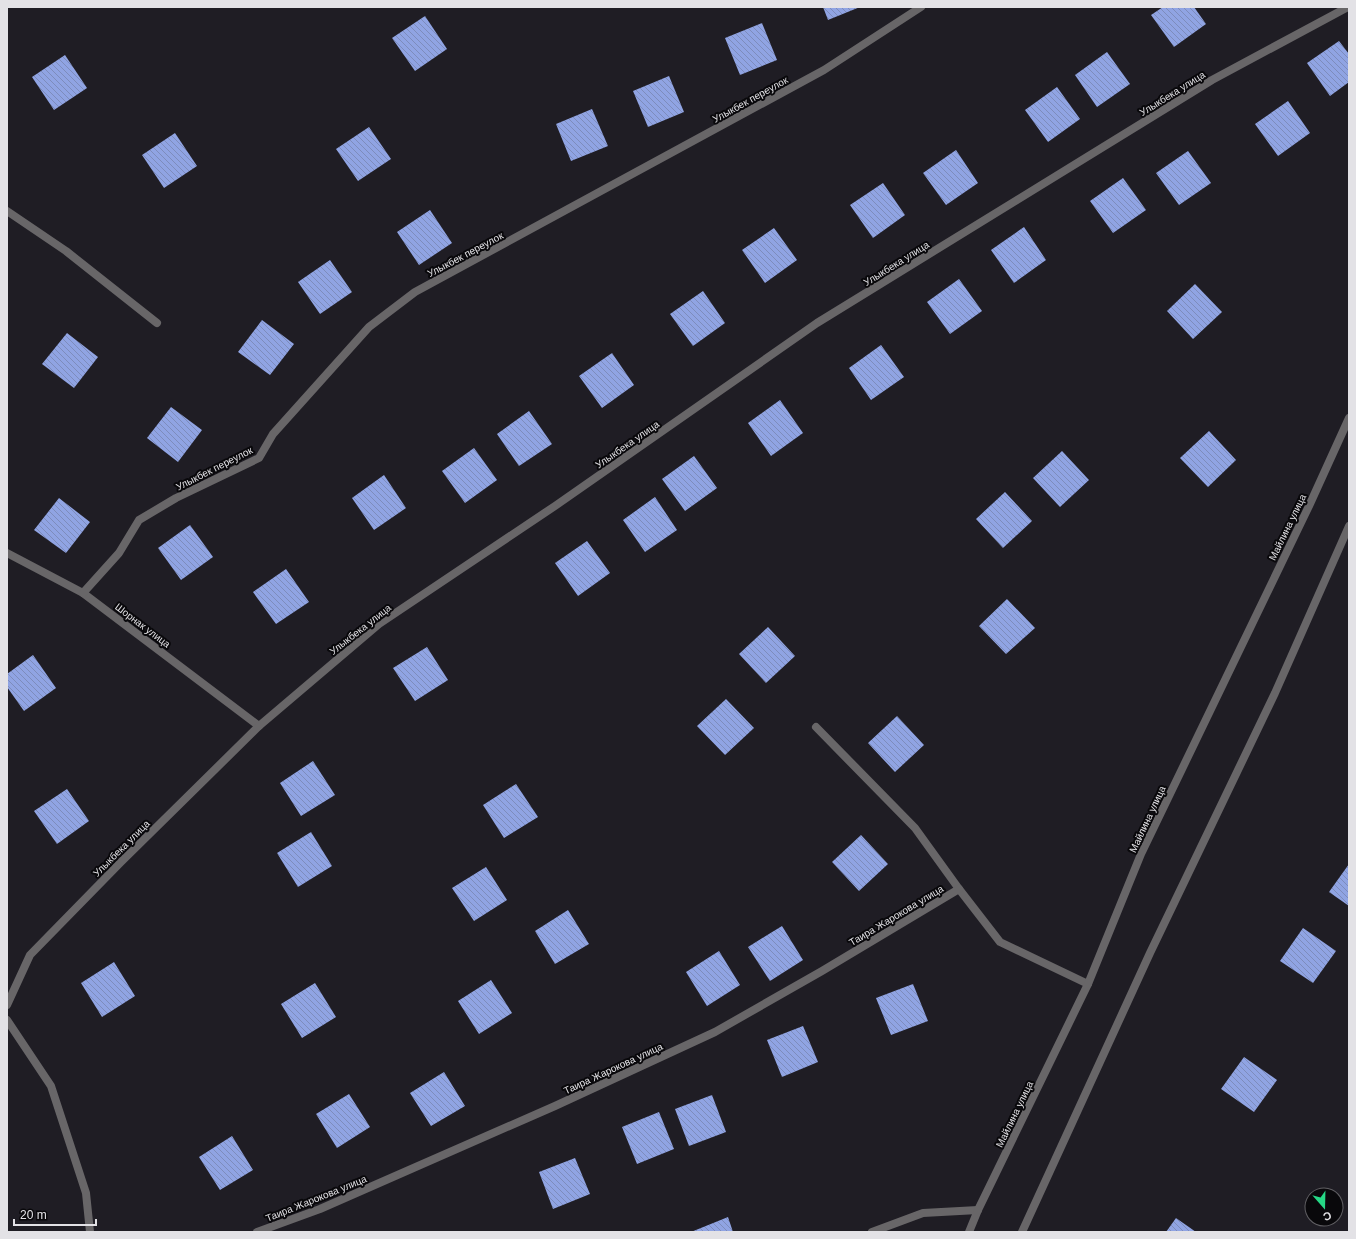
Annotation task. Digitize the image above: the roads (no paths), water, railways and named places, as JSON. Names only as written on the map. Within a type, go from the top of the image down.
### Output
[{"type":"street","name":"Улыкбек переулок","points":[[83,592],[119,553],[140,520],[176,498],[259,458],[273,434],[368,327],[415,292],[824,70],[921,7]]},
{"type":"street","name":"Улыкбека улица","points":[[7,1005],[30,955],[121,862],[259,726],[379,624],[555,506],[817,323],[1212,80],[1348,7]]},
{"type":"street","points":[[7,211],[66,251],[157,323]]},
{"type":"street","name":"Майлина улица","points":[[969,1232],[978,1210],[1088,984],[1141,854],[1309,506],[1349,418]]},
{"type":"street","points":[[1022,1232],[1150,953],[1275,693],[1349,526]]},
{"type":"street","name":"Шорнак улица","points":[[7,553],[83,592],[259,726]]},
{"type":"street","points":[[816,727],[915,828],[1000,942],[1088,984]]},
{"type":"street","name":"Таира Жарокова улица","points":[[257,1232],[320,1209],[556,1106],[715,1032],[822,971],[959,889]]},
{"type":"street","points":[[7,1020],[50,1086],[86,1193],[90,1232]]},
{"type":"street","points":[[872,1232],[923,1214],[978,1210]]}]
